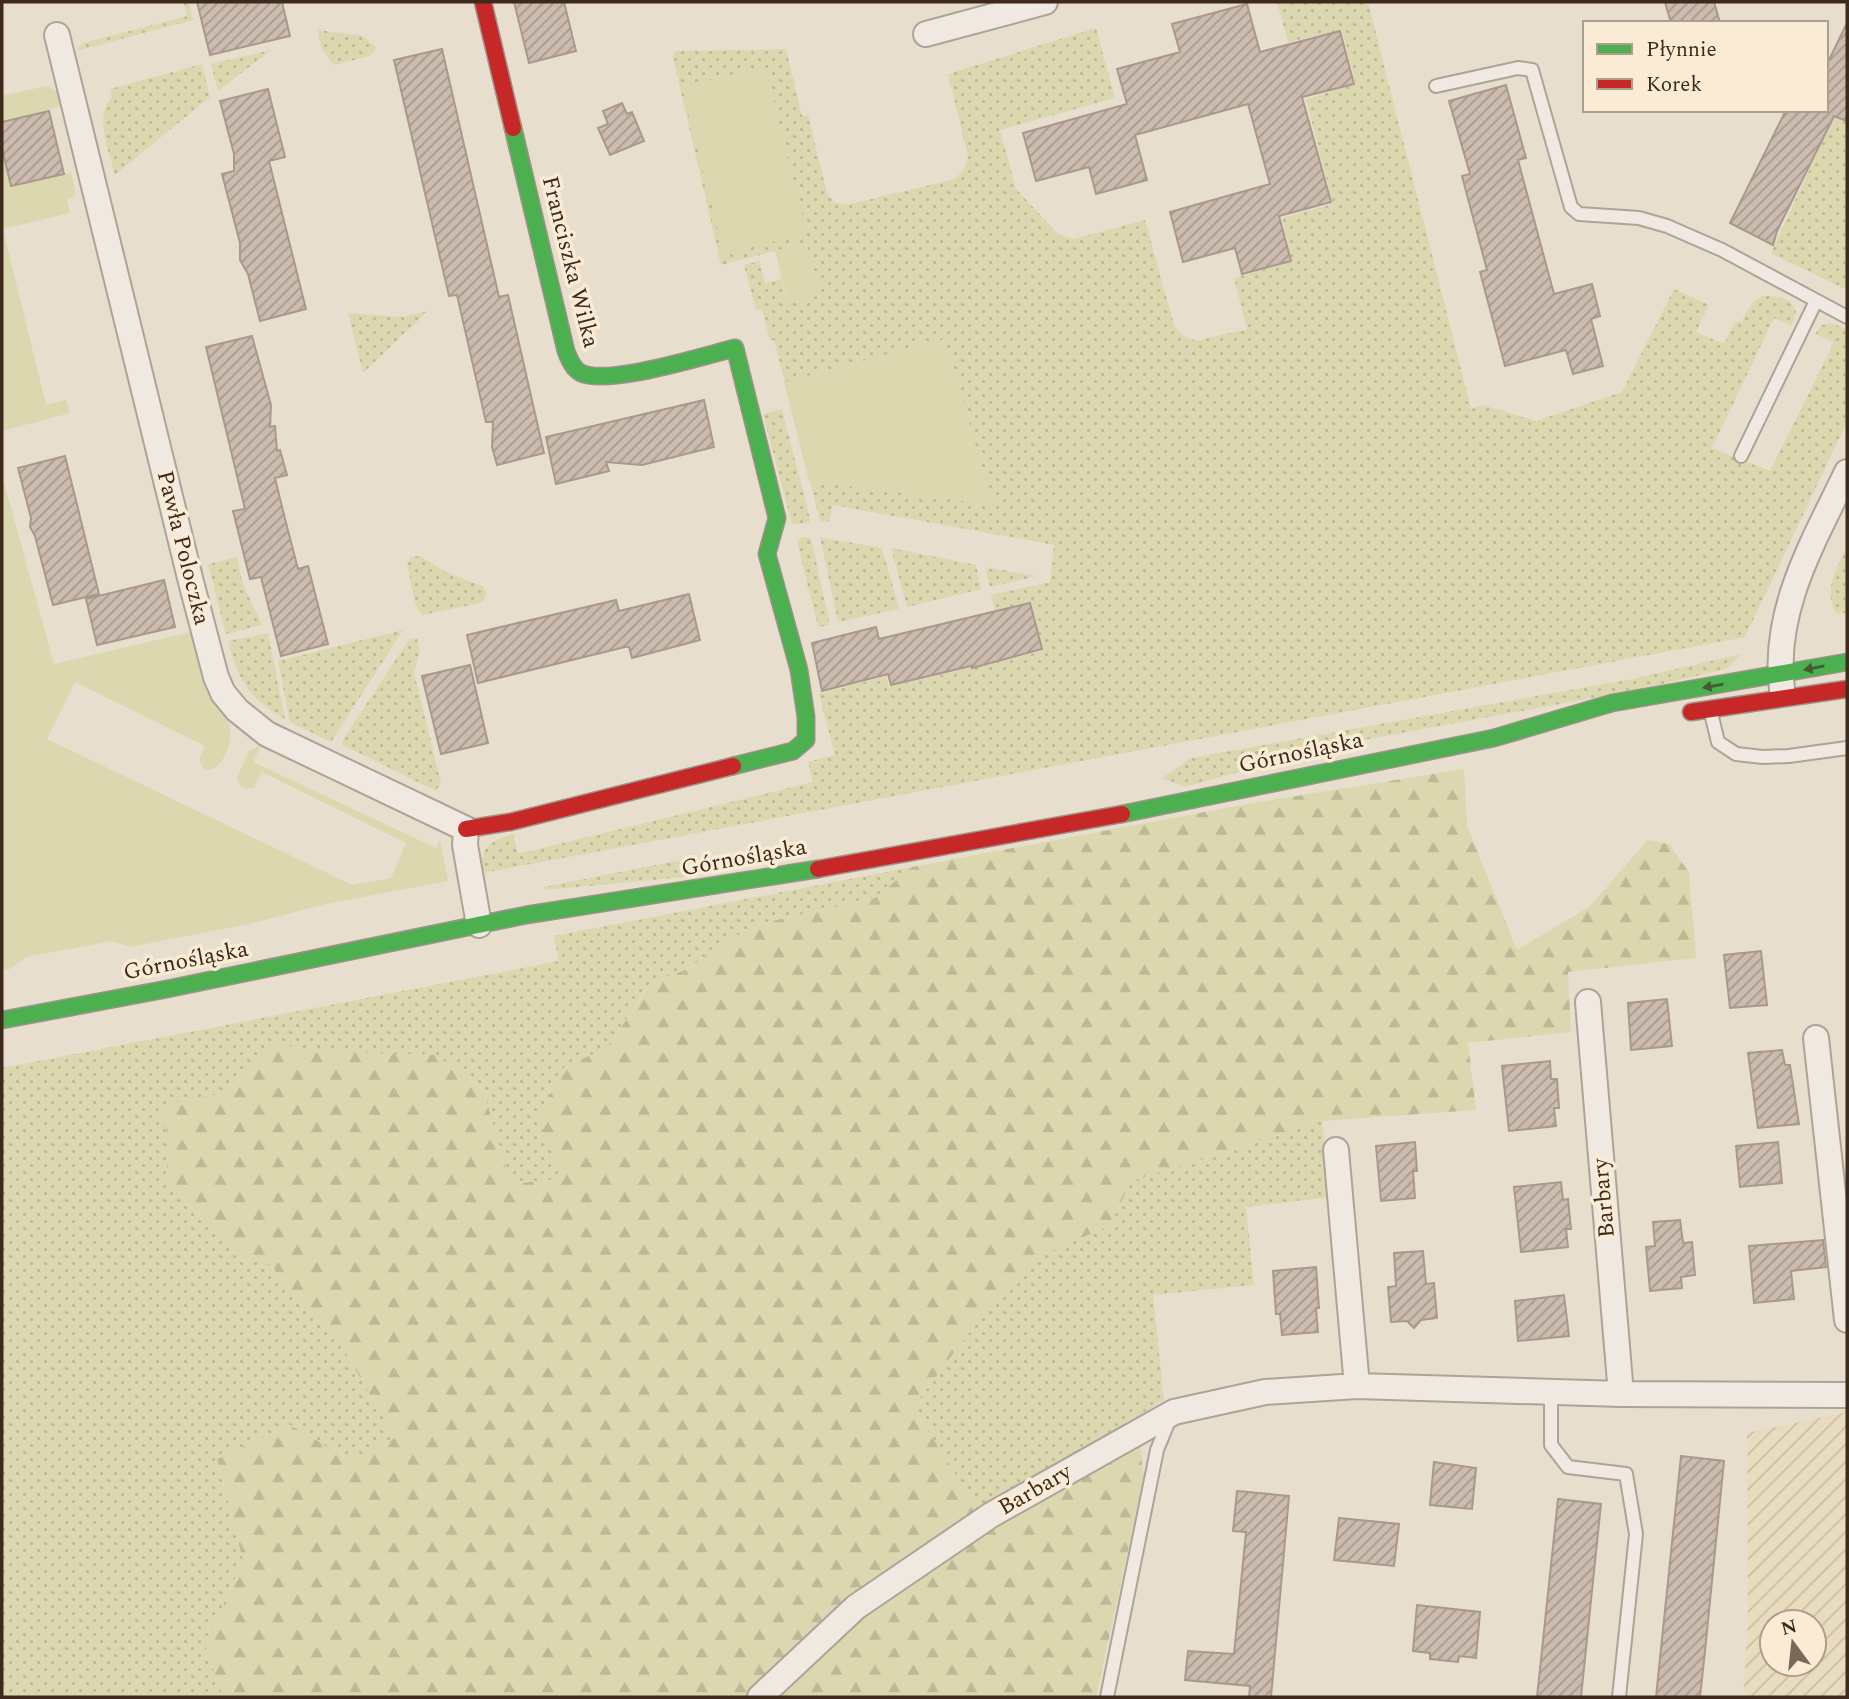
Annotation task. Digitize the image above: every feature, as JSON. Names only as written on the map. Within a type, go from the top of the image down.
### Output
[{"type":"street","name":"Franciszka Wilka","points":[[466,829],[510,822],[793,751],[806,740],[807,717],[767,554],[768,544],[777,528],[777,518],[735,348],[609,377],[581,374],[572,364],[566,351],[483,2]]},
{"type":"street","points":[[926,34],[1045,2]]},
{"type":"street","name":"Pawła Poloczka","points":[[57,35],[191,582],[223,693],[237,710],[267,734],[466,829]]},
{"type":"street","points":[[1782,687],[1783,632],[1794,585],[1847,472]]},
{"type":"street","name":"Górnośląska","points":[[1672,715],[1710,709],[1782,687],[1847,662]]},
{"type":"street","name":"Górnośląska","points":[[2,1020],[541,912],[827,868],[1087,820],[1494,738],[1612,703],[1782,687],[1847,689]]},
{"type":"street","name":"Górnośląska","points":[[1494,738],[1581,729]]},
{"type":"street","points":[[466,829],[465,845],[480,925]]},
{"type":"street","name":"Barbary","points":[[1588,1002],[1621,1394]]},
{"type":"street","points":[[1816,1038],[1847,1320]]},
{"type":"street","points":[[1336,1150],[1357,1386]]},
{"type":"street","name":"Barbary","points":[[760,1697],[856,1606],[991,1515],[1174,1412],[1265,1392],[1357,1386],[1551,1393],[1847,1395]]},
{"type":"lane","points":[[1436,86],[1518,68],[1532,70],[1571,207],[1579,214],[1639,218],[1667,226],[1722,250],[1847,317]]},
{"type":"lane","points":[[1741,456],[1816,301]]},
{"type":"lane","points":[[1710,709],[1718,742],[1736,754],[1789,756],[1847,748]]},
{"type":"lane","points":[[1551,1393],[1551,1445],[1569,1467],[1626,1474],[1636,1534],[1619,1697]]},
{"type":"lane","points":[[1107,1697],[1157,1450],[1164,1429],[1174,1412]]},
{"type":"shaded area","points":[[1847,1412],[1847,1697],[1743,1697],[1748,1621],[1747,1433]]},
{"type":"green space","points":[[183,2],[189,2],[193,20],[76,51],[87,42],[187,16]]},
{"type":"green space","points":[[1277,2],[1368,2],[1471,409],[1483,405],[1536,421],[1622,392],[1674,289],[1709,305],[1696,332],[1724,344],[1735,322],[1742,321],[1756,300],[1773,296],[1790,301],[1796,312],[1792,325],[1774,318],[1712,448],[1770,471],[1834,342],[1815,334],[1822,325],[1832,323],[1847,330],[1847,422],[1745,637],[483,873],[483,856],[488,846],[513,834],[518,854],[813,782],[808,762],[835,755],[819,694],[886,676],[889,687],[1043,651],[1031,602],[995,610],[991,595],[1050,582],[1054,545],[833,505],[829,522],[820,521],[774,340],[770,341],[762,309],[756,310],[744,265],[759,261],[765,283],[781,279],[788,304],[820,295],[806,243],[721,265],[673,57],[675,51],[786,49],[802,116],[808,115],[827,193],[834,202],[846,205],[955,179],[964,169],[968,156],[948,74],[1096,28],[1115,98],[1000,130],[1016,189],[1059,235],[1074,239],[1145,220],[1175,328],[1196,341],[1247,329],[1234,278],[1292,261],[1282,218],[1333,204],[1306,99],[1356,84],[1342,30],[1288,42]]},
{"type":"green space","points":[[318,30],[363,36],[377,48],[370,56],[334,65],[322,50]]},
{"type":"green space","points":[[271,50],[218,91],[211,64]]},
{"type":"green space","points":[[202,64],[210,97],[115,175],[103,124],[106,105],[112,97],[110,89]]},
{"type":"green space","points":[[765,66],[807,233],[724,254],[682,87]]},
{"type":"green space","points":[[46,86],[57,91],[62,106],[2,122],[2,96]]},
{"type":"green space","points":[[1834,116],[1847,121],[1847,290],[1771,253]]},
{"type":"green space","points":[[2,148],[11,186],[71,172],[76,196],[67,199],[70,213],[3,229],[46,405],[66,400],[70,413],[2,431]]},
{"type":"green space","points":[[806,243],[820,295],[788,304],[775,251]]},
{"type":"green space","points":[[428,311],[363,373],[348,313],[403,317]]},
{"type":"green space","points":[[945,339],[993,505],[809,481],[784,382]]},
{"type":"green space","points":[[782,409],[811,523],[792,524],[763,414]]},
{"type":"green space","points":[[2,475],[54,664],[191,632],[210,696],[227,718],[230,733],[223,759],[212,769],[204,770],[199,759],[205,746],[75,682],[47,739],[352,885],[391,878],[406,843],[262,772],[254,787],[246,789],[240,786],[237,778],[249,751],[261,745],[253,762],[436,848],[440,840],[448,881],[326,904],[249,924],[130,947],[112,941],[26,957],[10,969],[2,970]]},
{"type":"green space","points":[[801,537],[811,538],[830,625],[818,627],[797,542]]},
{"type":"green space","points":[[820,537],[882,548],[899,609],[838,622]]},
{"type":"green space","points":[[1847,547],[1847,613],[1836,613],[1832,604],[1832,579]]},
{"type":"green space","points":[[891,548],[976,565],[981,589],[907,607]]},
{"type":"green space","points":[[420,556],[444,571],[482,586],[486,592],[485,599],[480,603],[422,615],[416,607],[407,564],[411,557]]},
{"type":"green space","points":[[237,557],[242,582],[262,625],[226,634],[208,564]]},
{"type":"green space","points":[[985,567],[1037,576],[990,587]]},
{"type":"green space","points":[[403,630],[331,742],[290,722],[278,661]]},
{"type":"green space","points":[[268,633],[285,719],[262,704],[247,687],[236,667],[228,641]]},
{"type":"green space","points":[[410,638],[417,639],[420,651],[414,672],[441,783],[436,791],[343,745],[342,741]]},
{"type":"green space","points":[[1742,654],[1726,669],[1636,690],[1336,745],[1185,787],[1162,778],[1191,758],[1632,679]]},
{"type":"green space","points":[[1464,769],[1467,825],[1517,950],[1589,907],[1648,840],[1669,844],[1689,872],[1696,958],[1568,972],[1571,1032],[1468,1043],[1476,1110],[1322,1121],[1132,1181],[1109,1226],[1042,1255],[986,1310],[913,1407],[991,1531],[1139,1439],[1144,1477],[1096,1697],[223,1697],[205,1645],[243,1560],[217,1459],[290,1425],[350,1460],[395,1438],[342,1346],[267,1261],[239,1259],[165,1178],[171,1141],[157,1106],[225,1093],[276,1044],[325,1052],[435,1055],[483,1088],[510,1184],[562,1179],[538,1118],[564,1067],[607,1048],[651,983],[685,970],[754,925],[875,898],[912,867],[1247,804]]},
{"type":"green space","points":[[686,859],[719,859],[696,876],[545,890],[544,887]]},
{"type":"green space","points":[[912,867],[875,898],[754,925],[685,970],[650,983],[607,1048],[564,1068],[563,1179],[510,1184],[483,1088],[435,1055],[325,1052],[276,1044],[225,1093],[158,1106],[171,1140],[165,1178],[239,1259],[267,1261],[342,1346],[395,1438],[350,1461],[290,1425],[217,1459],[243,1560],[205,1645],[223,1697],[2,1697],[2,1068],[559,961],[554,936]]},
{"type":"green space","points":[[1322,1121],[1330,1197],[1246,1207],[1254,1285],[1153,1295],[1164,1400],[1133,1419],[1139,1439],[991,1531],[913,1407],[986,1310],[1042,1255],[1109,1226],[1132,1181]]},
{"type":"building","points":[[197,2],[282,2],[290,36],[210,55]]},
{"type":"building","points":[[514,2],[564,2],[576,51],[529,63]]},
{"type":"building","points":[[1665,2],[1714,2],[1719,21],[1670,21]]},
{"type":"building","points":[[1247,4],[1260,52],[1340,31],[1354,84],[1302,97],[1331,202],[1279,216],[1291,261],[1242,274],[1235,248],[1183,262],[1170,212],[1270,184],[1248,104],[1135,135],[1147,180],[1096,194],[1089,167],[1036,181],[1023,133],[1127,104],[1117,69],[1180,52],[1172,24]]},
{"type":"building","points":[[1847,23],[1847,121],[1834,116],[1777,231],[1773,245],[1730,223],[1785,112],[1828,112],[1828,62]]},
{"type":"building","points":[[442,49],[499,297],[508,295],[544,453],[497,465],[492,447],[493,422],[486,422],[457,295],[449,296],[394,60]]},
{"type":"building","points":[[1506,85],[1526,158],[1518,160],[1554,294],[1592,284],[1600,316],[1591,319],[1603,366],[1573,374],[1566,350],[1505,366],[1480,272],[1487,270],[1462,176],[1470,174],[1449,101]]},
{"type":"building","points":[[268,89],[285,157],[269,161],[306,309],[260,321],[248,274],[240,260],[240,243],[222,174],[234,171],[234,154],[220,101]]},
{"type":"building","points":[[622,103],[627,114],[632,112],[644,141],[610,155],[598,128],[608,124],[603,111]]},
{"type":"building","points":[[49,111],[64,174],[11,186],[2,148],[2,122]]},
{"type":"building","points":[[252,336],[271,405],[270,427],[275,426],[277,451],[280,450],[287,475],[275,478],[284,515],[298,569],[308,566],[328,644],[281,656],[261,577],[250,579],[233,511],[245,509],[206,347]]},
{"type":"building","points":[[704,400],[714,447],[642,465],[606,462],[609,471],[556,484],[546,437]]},
{"type":"building","points":[[65,456],[99,594],[53,605],[35,536],[30,527],[31,518],[18,468]]},
{"type":"building","points":[[164,580],[175,627],[97,645],[86,599]]},
{"type":"building","points":[[689,594],[700,640],[632,658],[629,647],[625,647],[478,683],[467,635],[616,600],[619,611]]},
{"type":"building","points":[[1030,603],[1042,649],[972,668],[971,666],[891,685],[888,674],[822,691],[812,643],[876,627],[879,639]]},
{"type":"building","points":[[470,665],[488,743],[441,754],[422,676]]},
{"type":"building","points":[[1761,951],[1767,1005],[1730,1008],[1724,955]]},
{"type":"building","points":[[1667,999],[1672,1046],[1631,1050],[1628,1003]]},
{"type":"building","points":[[1782,1050],[1785,1065],[1790,1065],[1799,1124],[1758,1128],[1748,1053]]},
{"type":"building","points":[[1550,1061],[1551,1079],[1557,1079],[1559,1108],[1554,1108],[1556,1126],[1509,1131],[1502,1066]]},
{"type":"building","points":[[1415,1142],[1415,1198],[1381,1201],[1376,1146]]},
{"type":"building","points":[[1778,1142],[1782,1183],[1740,1187],[1736,1146]]},
{"type":"building","points":[[1561,1182],[1563,1200],[1568,1199],[1571,1229],[1566,1229],[1568,1247],[1521,1252],[1514,1187]]},
{"type":"building","points":[[1680,1220],[1683,1243],[1692,1242],[1695,1275],[1681,1277],[1682,1288],[1650,1291],[1646,1247],[1655,1246],[1653,1222]]},
{"type":"building","points":[[1823,1240],[1826,1267],[1791,1271],[1794,1299],[1754,1303],[1749,1246]]},
{"type":"building","points":[[1423,1251],[1426,1284],[1434,1283],[1437,1318],[1421,1320],[1414,1328],[1407,1321],[1391,1322],[1388,1287],[1396,1286],[1394,1253]]},
{"type":"building","points":[[1316,1267],[1318,1332],[1282,1335],[1280,1314],[1276,1314],[1273,1271]]},
{"type":"building","points":[[1564,1295],[1569,1336],[1518,1341],[1515,1301]]},
{"type":"building","points":[[1681,1456],[1724,1461],[1705,1651],[1700,1697],[1656,1697]]},
{"type":"building","points":[[1434,1462],[1476,1468],[1472,1509],[1430,1505]]},
{"type":"building","points":[[1237,1491],[1289,1496],[1271,1697],[1249,1697],[1250,1686],[1185,1680],[1188,1651],[1234,1654],[1246,1532],[1233,1531]]},
{"type":"building","points":[[1558,1499],[1601,1504],[1581,1697],[1537,1697]]},
{"type":"building","points":[[1339,1518],[1399,1524],[1394,1566],[1334,1560]]},
{"type":"building","points":[[1417,1605],[1480,1612],[1476,1658],[1459,1656],[1458,1662],[1430,1659],[1430,1653],[1413,1651]]},
{"type":"traffic: fast","points":[[513,128],[566,351],[576,369],[594,376],[612,376],[679,363],[735,348],[777,518],[767,554],[799,670],[806,717],[806,740],[793,751],[733,766]]},
{"type":"traffic: fast","points":[[1122,814],[1494,738],[1612,703],[1847,662]]},
{"type":"traffic: fast","points":[[2,1020],[526,915],[818,869]]},
{"type":"traffic: jam","points":[[483,2],[513,128]]},
{"type":"traffic: jam","points":[[1691,712],[1847,689]]},
{"type":"traffic: jam","points":[[466,829],[510,822],[733,766]]},
{"type":"traffic: jam","points":[[818,869],[1122,814]]}]
